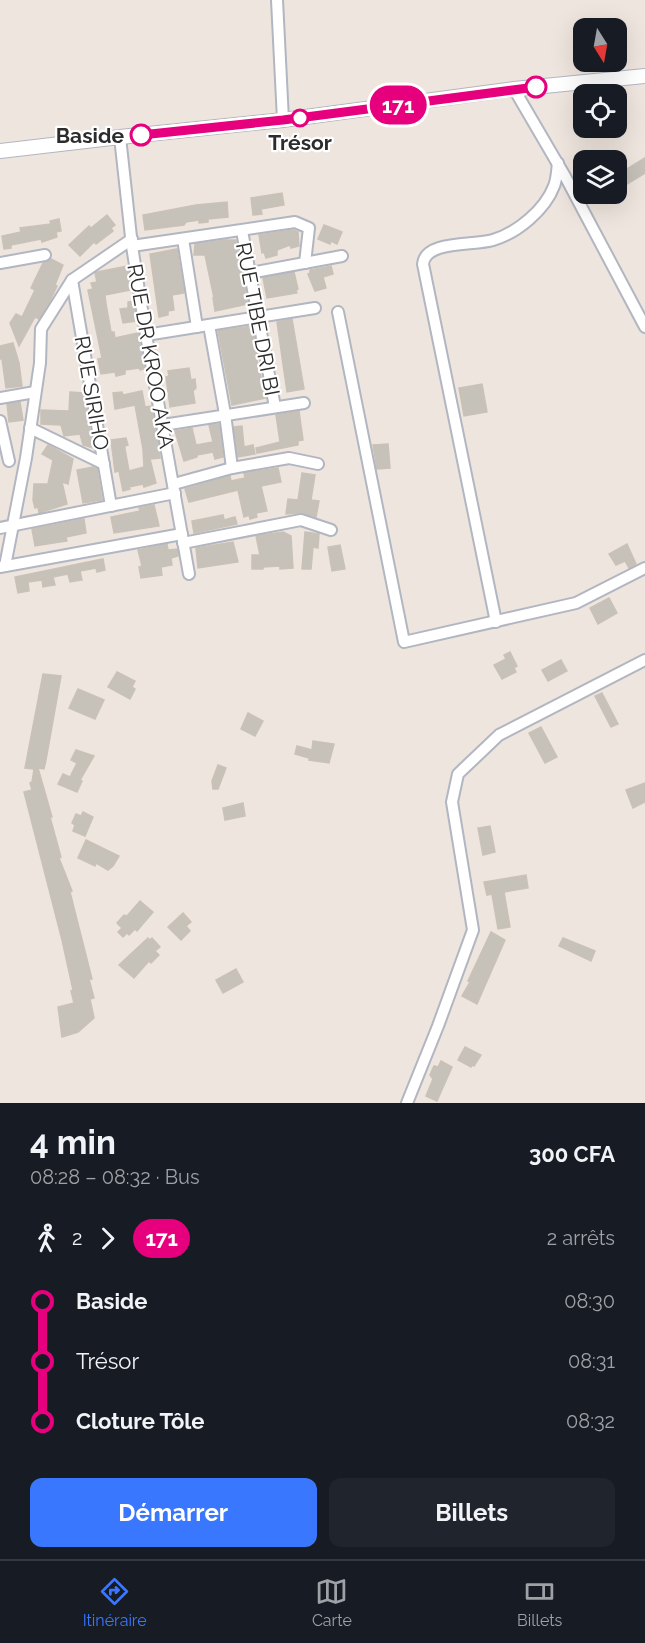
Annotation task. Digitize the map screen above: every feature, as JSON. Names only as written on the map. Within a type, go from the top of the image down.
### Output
[{"type":"street","points":[[277,0],[283,120]]},
{"type":"street","points":[[0,151],[120,136],[283,120],[514,89],[645,76]]},
{"type":"street","points":[[514,89],[558,163],[645,327]]},
{"type":"street","name":"RUE DR KROO AKA","points":[[120,136],[132,243],[146,335],[189,574]]},
{"type":"street","points":[[496,622],[425,276],[424,258],[430,251],[441,247],[493,240],[524,224],[544,206],[555,185],[558,163]]},
{"type":"street","points":[[305,263],[309,228],[295,222],[183,239],[132,243],[72,280],[41,329],[26,458],[2,567],[301,520],[331,530]]},
{"type":"street","name":"RUE TIBE DRI BI","points":[[242,231],[275,407]]},
{"type":"street","points":[[183,239],[197,327]]},
{"type":"street","points":[[0,263],[45,255]]},
{"type":"street","points":[[250,273],[342,256]]},
{"type":"street","name":"RUE SIRIHO","points":[[72,280],[111,506]]},
{"type":"street","points":[[146,335],[315,308]]},
{"type":"street","points":[[338,312],[404,642],[576,603],[645,568]]},
{"type":"street","points":[[209,325],[232,468]]},
{"type":"street","points":[[0,398],[35,392]]},
{"type":"street","points":[[163,424],[304,403]]},
{"type":"street","points":[[0,421],[4,462],[26,458]]},
{"type":"street","points":[[30,428],[104,464]]},
{"type":"street","points":[[0,528],[111,506],[232,468],[289,458],[318,464]]},
{"type":"street","points":[[407,1103],[438,1026],[472,930],[452,801],[458,774],[499,735],[645,660]]},
{"type":"building","points":[[645,158],[645,173],[627,184],[627,169]]},
{"type":"building","points":[[282,193],[284,205],[261,209],[262,214],[253,215],[251,198]]},
{"type":"building","points":[[227,202],[228,217],[208,219],[208,222],[199,223],[199,220],[186,222],[184,225],[145,230],[143,215]]},
{"type":"building","points":[[107,215],[115,225],[111,228],[113,231],[96,244],[94,242],[80,256],[69,245],[89,226],[91,228]]},
{"type":"building","points":[[59,219],[61,231],[56,232],[57,237],[42,242],[41,239],[11,245],[11,248],[4,249],[2,236],[21,232],[20,228],[51,224],[50,221]]},
{"type":"building","points":[[324,225],[342,232],[337,244],[318,239]]},
{"type":"building","points":[[293,230],[298,232],[299,246],[291,248],[290,245],[277,250],[277,255],[266,258],[264,252],[262,253],[259,235]]},
{"type":"building","points":[[236,240],[248,304],[215,311],[205,255],[194,255],[195,244]]},
{"type":"building","points":[[177,249],[184,293],[172,295],[174,310],[168,311],[168,315],[159,317],[150,254]]},
{"type":"building","points":[[51,259],[63,265],[55,285],[57,286],[39,319],[35,317],[19,346],[10,323],[16,314],[22,317],[35,290],[31,288],[43,263]]},
{"type":"building","points":[[128,266],[131,290],[105,295],[106,304],[111,332],[114,332],[115,338],[138,333],[145,369],[125,370],[125,374],[116,376],[115,372],[101,374],[98,359],[102,358],[88,290],[93,289],[91,283],[97,282],[95,273]]},
{"type":"building","points":[[331,266],[333,274],[323,277],[326,288],[315,291],[308,274],[310,270]]},
{"type":"building","points":[[294,272],[297,293],[267,298],[263,278]]},
{"type":"building","points":[[133,301],[136,321],[123,323],[120,309],[128,308],[128,302]]},
{"type":"building","points":[[292,319],[304,389],[287,392],[277,322]]},
{"type":"building","points":[[252,326],[266,398],[232,405],[218,331]]},
{"type":"building","points":[[13,343],[22,386],[6,388],[2,359],[0,359],[0,346]]},
{"type":"building","points":[[189,368],[191,380],[195,379],[196,388],[193,391],[195,403],[170,407],[166,377],[169,376],[168,371]]},
{"type":"building","points":[[482,384],[487,412],[464,416],[459,388]]},
{"type":"building","points":[[142,391],[145,407],[151,406],[158,443],[160,458],[150,459],[156,483],[144,487],[143,484],[129,487],[130,489],[123,491],[119,471],[115,472],[111,440],[126,438],[128,445],[125,449],[129,471],[144,467],[143,449],[135,405],[115,409],[113,393],[122,392],[123,395]]},
{"type":"building","points":[[70,392],[84,393],[93,448],[83,445],[80,434],[64,436],[61,425],[41,424],[41,410],[69,411]]},
{"type":"building","points":[[20,402],[23,420],[9,422],[7,404]]},
{"type":"building","points":[[299,411],[303,440],[298,441],[298,445],[257,453],[256,448],[280,442],[276,415]]},
{"type":"building","points":[[219,424],[223,457],[215,459],[213,452],[197,455],[197,457],[184,461],[175,431],[192,428],[196,445],[213,442],[209,425]]},
{"type":"building","points":[[242,426],[244,447],[253,445],[255,454],[238,457],[234,427]]},
{"type":"building","points":[[388,444],[390,468],[377,469],[373,445]]},
{"type":"building","points":[[48,445],[73,459],[68,484],[62,482],[67,504],[39,513],[33,500],[34,484],[48,484],[53,460],[42,454]]},
{"type":"building","points":[[93,467],[97,469],[102,500],[83,503],[77,470]]},
{"type":"building","points":[[278,468],[281,482],[261,486],[267,511],[256,513],[257,517],[250,519],[249,515],[244,517],[238,490],[189,502],[185,489],[230,476],[231,481],[245,478],[244,473]]},
{"type":"building","points":[[302,473],[315,475],[311,500],[319,501],[316,517],[303,513],[286,514],[288,499],[298,500]]},
{"type":"building","points":[[154,505],[159,526],[114,533],[111,517],[140,511],[139,508]]},
{"type":"building","points":[[223,515],[224,520],[235,517],[237,524],[194,533],[192,521]]},
{"type":"building","points":[[84,519],[86,533],[66,537],[67,541],[35,546],[32,529]]},
{"type":"building","points":[[283,532],[291,536],[293,568],[280,569],[280,566],[252,569],[252,555],[260,555],[256,536]]},
{"type":"building","points":[[305,532],[319,534],[318,548],[313,547],[311,569],[302,569]]},
{"type":"building","points":[[233,542],[238,562],[198,568],[196,548]]},
{"type":"building","points":[[167,544],[168,550],[177,549],[178,556],[171,558],[172,565],[161,567],[162,575],[141,578],[139,567],[142,566],[138,550]]},
{"type":"building","points":[[627,544],[636,564],[629,568],[625,561],[616,565],[609,554]]},
{"type":"building","points":[[340,545],[345,569],[332,571],[328,547]]},
{"type":"building","points":[[103,559],[105,570],[97,572],[96,568],[80,571],[82,580],[70,582],[68,574],[53,577],[55,585],[43,587],[42,580],[28,582],[29,591],[18,593],[15,577]]},
{"type":"building","points":[[609,598],[617,613],[598,624],[590,608]]},
{"type":"building","points":[[510,652],[517,666],[514,668],[516,672],[502,679],[494,665],[506,659],[504,655]]},
{"type":"building","points":[[561,660],[567,671],[548,681],[542,670]]},
{"type":"building","points":[[117,672],[135,681],[132,687],[135,689],[130,699],[108,687]]},
{"type":"building","points":[[43,674],[61,676],[44,769],[38,768],[52,817],[50,817],[61,857],[59,858],[72,891],[70,892],[92,979],[89,979],[94,998],[90,999],[94,1018],[78,1032],[62,1037],[58,1007],[74,1003],[71,991],[73,990],[24,792],[32,790],[30,783],[34,769],[25,768]]},
{"type":"building","points":[[78,689],[104,700],[95,719],[69,708]]},
{"type":"building","points":[[602,693],[618,724],[611,727],[595,696]]},
{"type":"building","points":[[248,713],[263,721],[255,736],[241,729]]},
{"type":"building","points":[[541,727],[557,757],[545,763],[529,733]]},
{"type":"building","points":[[313,741],[334,744],[329,763],[309,760],[309,758],[295,754],[297,746],[312,750]]},
{"type":"building","points":[[76,750],[94,756],[80,780],[82,781],[77,792],[58,784],[63,774],[70,777],[77,763],[71,760]]},
{"type":"building","points":[[218,765],[226,768],[218,789],[213,789],[212,781]]},
{"type":"building","points":[[645,783],[645,802],[633,808],[626,790]]},
{"type":"building","points":[[243,803],[245,816],[225,820],[223,808]]},
{"type":"building","points":[[83,812],[93,817],[85,836],[73,831],[75,825],[72,823],[76,814],[81,816]]},
{"type":"building","points":[[490,826],[495,852],[483,855],[478,828]]},
{"type":"building","points":[[86,840],[119,856],[113,866],[108,870],[96,863],[95,866],[78,858]]},
{"type":"building","points":[[526,875],[528,888],[504,892],[510,927],[498,929],[492,894],[487,895],[484,882]]},
{"type":"building","points":[[140,901],[153,912],[137,931],[135,929],[123,937],[118,932],[122,928],[117,923],[124,915],[127,916]]},
{"type":"building","points":[[183,913],[191,922],[186,926],[190,931],[181,940],[168,927]]},
{"type":"building","points":[[491,932],[505,940],[477,1004],[462,996]]},
{"type":"building","points":[[148,938],[150,940],[152,938],[160,947],[155,951],[159,955],[151,963],[149,961],[134,978],[119,965]]},
{"type":"building","points":[[563,938],[595,951],[591,961],[559,946]]},
{"type":"building","points":[[236,969],[243,982],[223,993],[216,980]]},
{"type":"building","points":[[465,1047],[481,1055],[474,1066],[471,1067],[458,1060]]},
{"type":"building","points":[[441,1061],[452,1067],[437,1101],[426,1096],[433,1079],[430,1075],[434,1066],[438,1067]]},
{"type":"bus line","name":"171","points":[[141,135],[253,124],[536,87]]},
{"type":"place","name":"Trésor","points":[[300,118]]},
{"type":"place","name":"Baside","points":[[141,135]]}]
